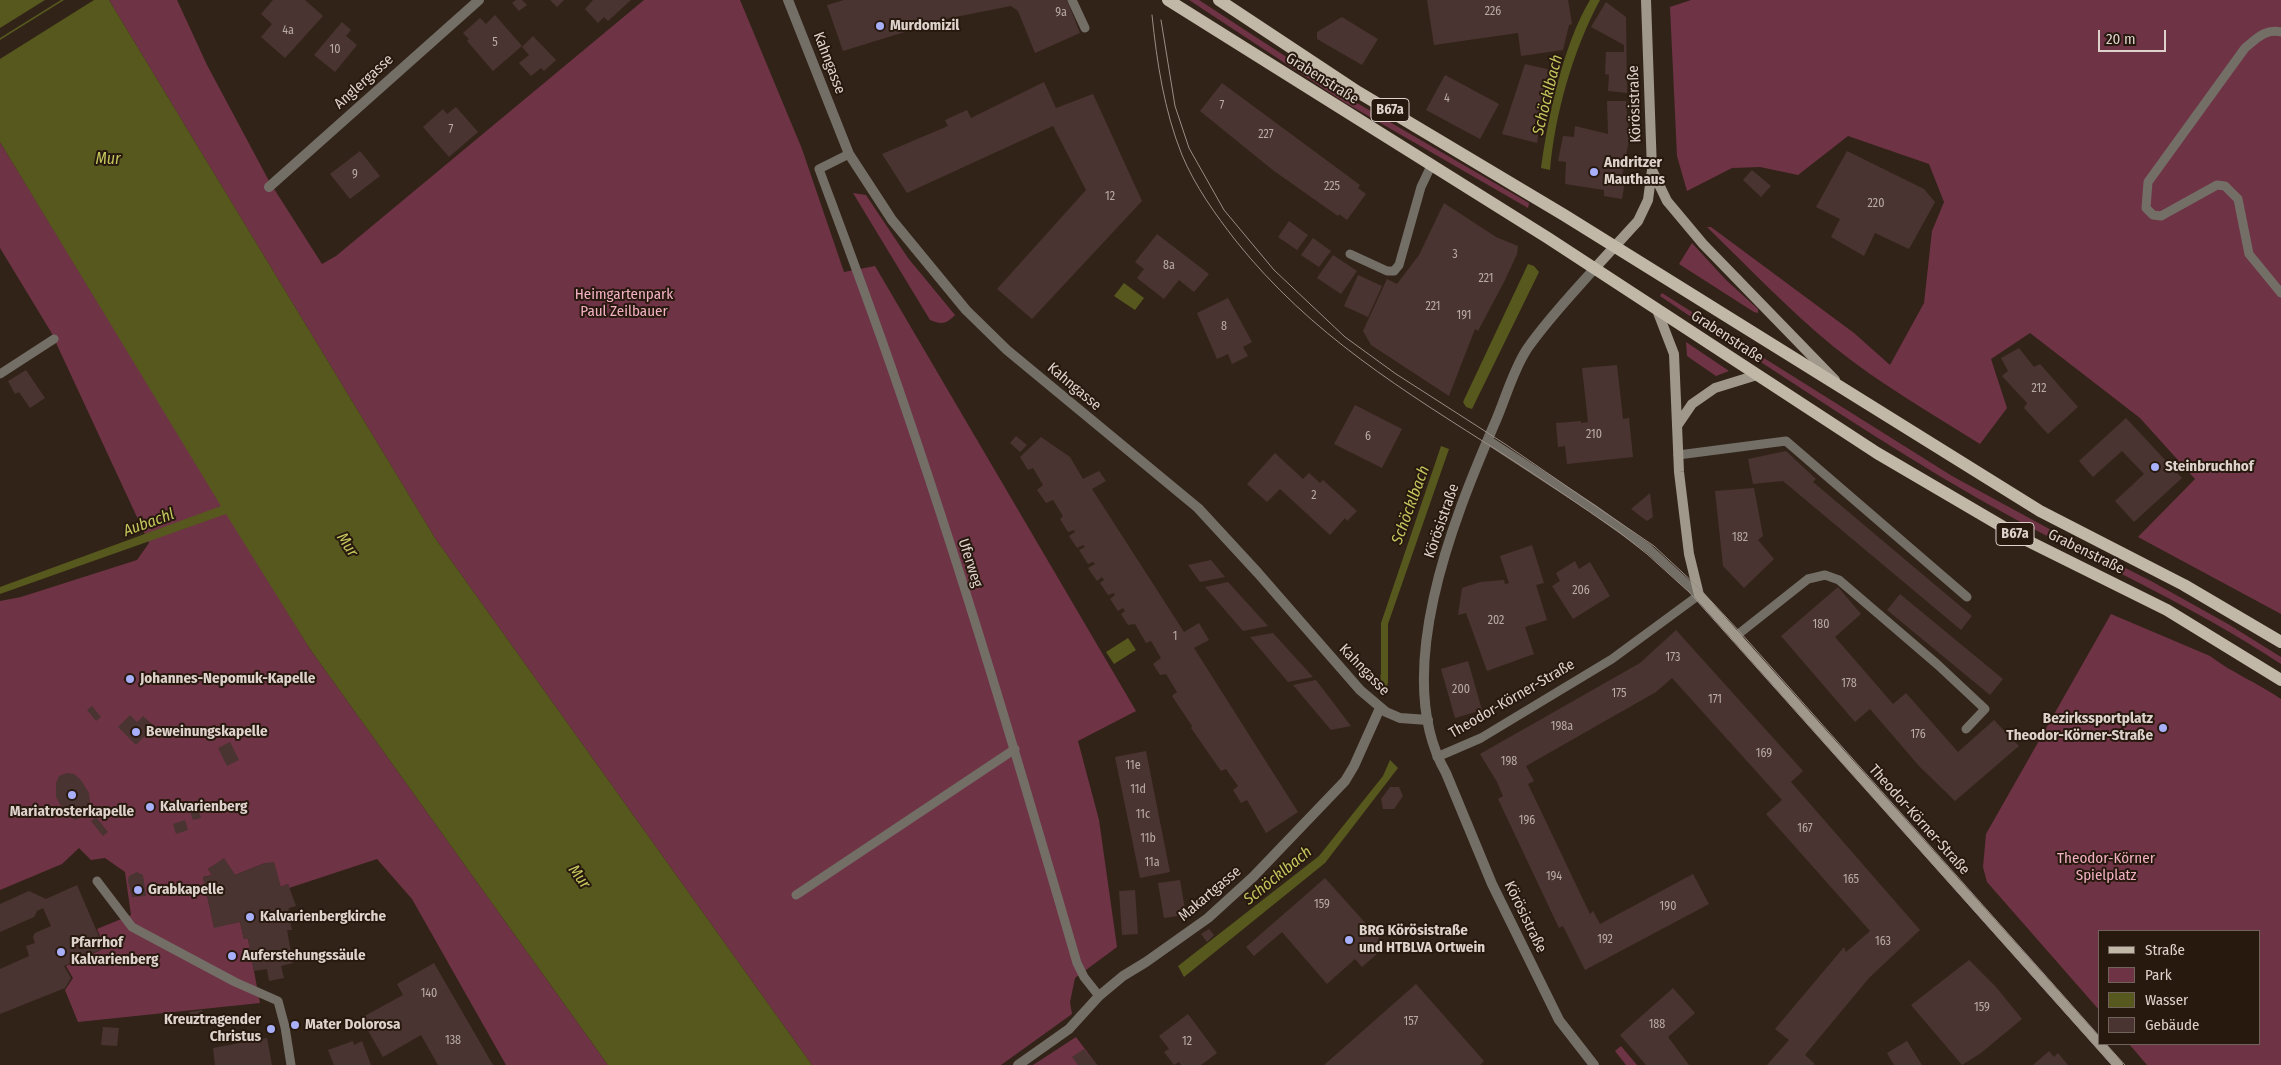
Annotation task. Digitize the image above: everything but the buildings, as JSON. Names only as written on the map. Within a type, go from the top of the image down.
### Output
[{"type":"main road","name":"Körösistraße","points":[[1595,268],[1612,247],[1638,221],[1648,200],[1652,170],[1646,0]]},
{"type":"main road","name":"Grabenstraße","points":[[1222,1],[1358,92],[1847,391],[2040,512],[2184,585],[2281,642]]},
{"type":"main road","name":"Grabenstraße","points":[[1172,3],[1595,268],[1876,453],[2013,533],[2167,610],[2281,680]]},
{"type":"main road","points":[[1652,170],[1667,201],[1702,244],[1847,391]]},
{"type":"main road","name":"Theodor-Körner-Straße","points":[[1657,310],[1674,354],[1678,455],[1689,554],[1699,595],[2098,1043]]},
{"type":"main road","points":[[1676,426],[1692,404],[1715,388],[1757,375]]},
{"type":"main road","name":"Theodor-Körner-Straße","points":[[2100,1045],[2118,1065]]},
{"type":"street","name":"Anglergasse","points":[[269,187],[479,0]]},
{"type":"street","name":"Kahngasse","points":[[788,0],[849,154],[892,220],[966,310],[989,335],[1113,440],[1198,508],[1258,573],[1360,690],[1383,710],[1400,718],[1428,720]]},
{"type":"street","name":"Körösistraße","points":[[1594,1065],[1559,1020],[1492,884],[1446,774],[1437,757],[1428,720],[1424,658],[1429,619],[1448,545],[1488,440],[1526,350],[1595,268]]},
{"type":"street","name":"Makartgasse","points":[[1018,1065],[1069,1029],[1099,996],[1123,976],[1208,918],[1252,877],[1332,797],[1354,766],[1383,710]]},
{"type":"lane","points":[[1072,0],[1085,28]]},
{"type":"lane","points":[[2281,32],[2274,30],[2261,34],[2245,48],[2148,182],[2146,208],[2153,215],[2161,216],[2217,185],[2225,186],[2238,199],[2249,254],[2281,294]]},
{"type":"lane","name":"Uferweg","points":[[849,154],[819,170],[895,379],[1015,749],[1078,964],[1084,977],[1099,996]]},
{"type":"lane","points":[[1350,254],[1387,271],[1394,271],[1399,265],[1421,187],[1431,166]]},
{"type":"lane","points":[[0,374],[54,339]]},
{"type":"lane","name":"Theodor-Körner-Straße","points":[[1437,757],[1481,738],[1612,659],[1699,595],[1650,548],[1488,440]]},
{"type":"lane","points":[[1678,455],[1786,441],[1967,597]]},
{"type":"lane","points":[[1736,636],[1808,580],[1825,575],[1839,580],[1938,665],[1985,709],[1966,729]]},
{"type":"lane","points":[[796,895],[1015,749]]},
{"type":"lane","points":[[97,881],[132,927],[235,982],[278,1000],[285,1027],[291,1065]]},
{"type":"green space","name":"Heimgartenpark Paul Zeilbauer","points":[[109,0],[177,0],[207,65],[269,181],[322,264],[336,256],[644,0],[740,0],[802,149],[844,272],[875,266],[1136,711],[1078,741],[1099,820],[1117,947],[1075,978],[1070,1002],[1072,1014],[1001,1065],[812,1065],[435,538]]},
{"type":"green space","points":[[1189,0],[1199,0],[1357,103],[1529,203],[1528,208],[1344,102]]},
{"type":"green space","points":[[1691,0],[2281,0],[2281,614],[2138,537],[2195,479],[2140,418],[2030,333],[1991,359],[2007,408],[1980,444],[1887,386],[1851,361],[1785,304],[1707,227],[1711,227],[1854,333],[1890,365],[1924,303],[1932,231],[1944,202],[1929,164],[1848,136],[1798,175],[1760,167],[1732,168],[1687,191],[1677,156],[1670,7]]},
{"type":"green space","points":[[0,142],[310,649],[608,1065],[506,1065],[412,899],[377,859],[289,888],[288,884],[281,887],[265,863],[235,875],[224,859],[208,869],[212,875],[203,877],[214,927],[240,922],[244,939],[248,939],[260,1003],[78,1022],[65,990],[73,978],[66,966],[105,948],[97,929],[131,915],[125,872],[105,858],[91,860],[79,848],[62,864],[0,890],[0,601],[21,597],[137,560],[149,543],[51,332],[0,248]]},
{"type":"green space","points":[[853,193],[866,195],[908,258],[955,315],[949,320],[944,323],[938,323],[930,320]]},
{"type":"green space","points":[[1692,243],[1726,280],[1758,309],[1758,313],[1679,264]]},
{"type":"green space","points":[[1662,293],[1703,319],[1703,325],[1660,296]]},
{"type":"green space","points":[[1732,338],[1952,476],[2064,537],[2151,581],[2228,624],[2281,657],[2281,664],[2217,624],[2015,519],[1943,478],[1732,343]]},
{"type":"green space","points":[[1686,342],[1729,371],[1716,376],[1687,356]]},
{"type":"green space","name":"Theodor-Körner Spielplatz","points":[[2111,614],[2210,656],[2281,699],[2281,1065],[2147,1065],[2130,1045],[2261,1045],[2261,930],[2098,930],[2098,1009],[1987,882],[1983,867],[1986,834]]},
{"type":"green space","points":[[1076,1037],[1097,1065],[1033,1065]]},
{"type":"green space","points":[[1621,1046],[1637,1065],[1626,1065],[1615,1051]]},
{"type":"water","name":"Mur","points":[[0,0],[109,0],[435,538],[812,1065],[608,1065],[310,649],[226,514],[0,594],[0,587],[221,506],[0,142]]},
{"type":"water","name":"Schöcklbach","points":[[1590,0],[1600,0],[1590,19],[1567,83],[1556,127],[1550,170],[1541,168],[1552,104],[1564,59],[1580,18]]},
{"type":"water","points":[[1528,264],[1534,266],[1539,272],[1472,409],[1466,407],[1463,402]]},
{"type":"water","points":[[1124,283],[1144,298],[1135,310],[1114,296]]},
{"type":"water","name":"Schöcklbach","points":[[1441,446],[1449,449],[1388,624],[1388,683],[1381,686],[1381,623]]},
{"type":"water","points":[[1128,638],[1136,650],[1114,664],[1106,652]]},
{"type":"water","name":"Schöcklbach","points":[[1390,760],[1398,768],[1325,863],[1184,977],[1178,966],[1319,856],[1383,776]]},
{"type":"pier","points":[[45,0],[61,0],[0,38],[0,28]]},
{"type":"pier","points":[[64,0],[94,0],[0,59],[0,40]]},
{"type":"waterway","name":"Schöcklbach","points":[[1384,676],[1384,688]]},
{"type":"tram line","points":[[1152,15],[1162,86],[1170,121],[1182,155],[1199,189],[1213,210],[1265,275],[1295,305],[1360,359],[1619,532],[1647,554],[1689,592],[2112,1065]]},
{"type":"tram line","points":[[1161,20],[1175,106],[1189,148],[1224,210],[1274,270],[1345,337],[1396,374],[1505,444],[1654,546],[1697,586],[1740,632],[2098,1035]]},
{"type":"tram line","points":[[2107,1045],[2125,1065]]},
{"type":"place","name":"Murdomizil","points":[[880,26]]},
{"type":"place","name":"Andritzer Mauthaus","points":[[1594,172]]},
{"type":"place","name":"Steinbruchhof","points":[[2155,467]]},
{"type":"place","name":"Johannes-Nepomuk-Kapelle","points":[[130,679]]},
{"type":"place","name":"Bezirkssportplatz Theodor-Körner-Straße","points":[[2163,728]]},
{"type":"place","name":"Beweinungskapelle","points":[[136,732]]},
{"type":"place","name":"Mariatrosterkapelle","points":[[72,795]]},
{"type":"place","name":"Kalvarienberg","points":[[150,807]]},
{"type":"place","name":"Grabkapelle","points":[[138,890]]},
{"type":"place","name":"Kalvarienbergkirche","points":[[250,917]]},
{"type":"place","name":"BRG Körösistraße und HTBLVA Ortwein","points":[[1349,940]]},
{"type":"place","name":"Pfarrhof Kalvarienberg","points":[[61,952]]},
{"type":"place","name":"Auferstehungssäule","points":[[232,956]]},
{"type":"place","name":"Mater Dolorosa","points":[[295,1025]]},
{"type":"place","name":"Kreuztragender Christus","points":[[271,1029]]},
{"type":"water label","name":"Aubachl","points":[[149,523]]}]
